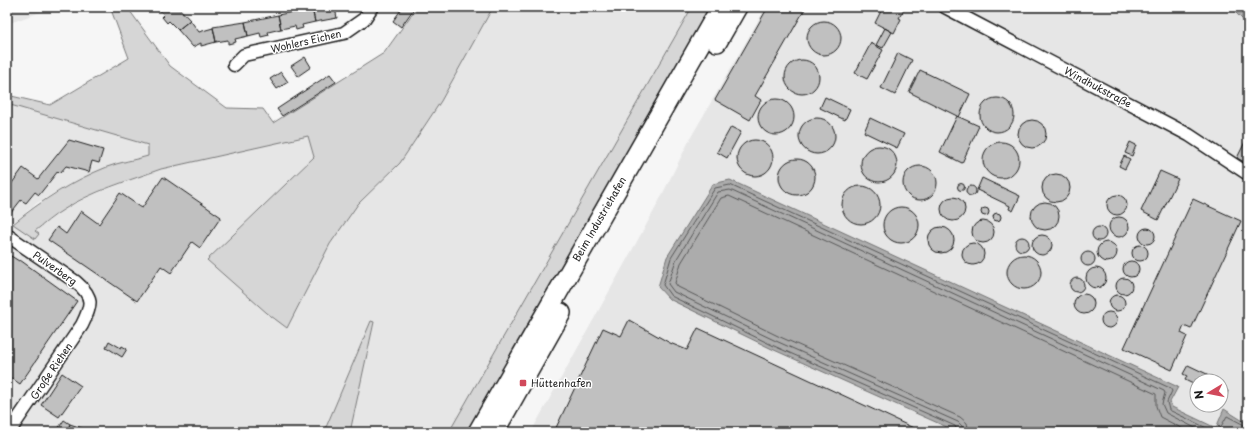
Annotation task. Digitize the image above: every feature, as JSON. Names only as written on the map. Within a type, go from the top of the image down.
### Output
[{"type":"main road","name":"Beim Industriehafen","points":[[478,432],[721,7]]},
{"type":"main road","name":"Beim Industriehafen","points":[[494,432],[523,383],[622,203],[737,7]]},
{"type":"street","name":"Wohlers Eichen","points":[[234,65],[244,55],[344,33],[364,18],[372,7]]},
{"type":"street","name":"Windhukstraße","points":[[945,7],[1189,135],[1248,174]]},
{"type":"street","name":"Pulverberg","points":[[7,235],[86,290],[90,300],[90,309]]},
{"type":"street","name":"Große Riehen","points":[[9,432],[82,325],[90,309]]},
{"type":"shaded area","points":[[7,7],[55,7],[7,24]]},
{"type":"shaded area","points":[[110,7],[127,7],[170,66],[227,108],[263,109],[273,123],[384,53],[417,7],[493,7],[441,101],[400,163],[358,204],[330,244],[287,328],[267,313],[207,260],[314,157],[308,136],[161,169],[110,187],[74,203],[56,215],[35,231],[39,234],[35,239],[13,224],[46,199],[82,178],[112,165],[148,156],[148,145],[7,104],[7,95],[50,105],[129,58]]},
{"type":"shaded area","points":[[493,7],[692,7],[449,432],[433,432],[432,430],[430,432],[350,432],[374,323],[371,321],[324,432],[7,432],[7,104],[148,145],[148,156],[108,167],[72,183],[37,203],[13,223],[35,239],[35,231],[63,210],[92,195],[141,176],[161,169],[308,136],[314,157],[207,260],[287,328],[330,244],[358,204],[400,163],[441,101]]},
{"type":"shaded area","points":[[692,7],[713,7],[471,428],[468,432],[449,432]]},
{"type":"shaded area","points":[[766,7],[1230,7],[1248,23],[1248,424],[1229,412],[1229,373],[1189,373],[1189,413],[1222,413],[1216,428],[1172,407],[1170,403],[1177,387],[863,243],[658,287],[669,299],[772,349],[958,432],[531,432],[655,209],[691,137]]},
{"type":"shaded area","points":[[371,321],[374,322],[350,432],[324,432]]},
{"type":"water","points":[[1230,7],[1248,7],[1248,23],[1244,21]]},
{"type":"water","points":[[730,180],[1178,387],[1170,402],[1172,407],[1216,428],[1222,413],[1229,412],[1248,424],[1248,432],[958,432],[772,349],[669,299],[658,287],[667,257],[713,184]]},
{"type":"building","points":[[157,7],[178,7],[190,20],[178,30],[169,21],[167,23],[162,17],[164,15]]},
{"type":"building","points":[[342,7],[340,11],[337,10],[337,18],[315,22],[312,8]]},
{"type":"building","points":[[403,7],[415,7],[401,27],[393,21]]},
{"type":"building","points":[[768,7],[806,7],[755,96],[761,100],[750,120],[715,100]]},
{"type":"building","points":[[873,7],[903,7],[904,9],[899,18],[901,19],[894,33],[875,23],[881,11]]},
{"type":"building","points":[[312,8],[315,22],[302,25],[303,28],[296,30],[295,26],[281,29],[278,15]]},
{"type":"building","points":[[278,15],[281,29],[268,32],[269,35],[261,37],[260,33],[248,36],[245,22]]},
{"type":"building","points":[[190,20],[199,32],[213,28],[216,42],[201,46],[201,43],[193,47],[178,30]]},
{"type":"building","points":[[821,21],[827,21],[836,26],[840,32],[840,44],[836,50],[827,55],[821,55],[812,50],[807,41],[807,35],[812,26]]},
{"type":"building","points":[[245,22],[248,36],[235,39],[236,42],[228,44],[228,40],[216,42],[213,27]]},
{"type":"building","points":[[885,28],[892,32],[883,48],[876,45]]},
{"type":"building","points":[[871,43],[883,50],[867,79],[855,73]]},
{"type":"building","points":[[898,53],[912,60],[895,95],[881,88]]},
{"type":"building","points":[[305,57],[311,67],[298,76],[291,66]]},
{"type":"building","points":[[799,60],[805,60],[814,65],[818,71],[818,83],[814,89],[805,94],[799,94],[790,89],[785,80],[785,74],[790,65]]},
{"type":"building","points":[[920,70],[970,94],[959,117],[909,92]]},
{"type":"building","points":[[281,72],[288,82],[277,89],[270,79]]},
{"type":"building","points":[[330,74],[336,82],[282,116],[277,109]]},
{"type":"building","points":[[825,97],[850,109],[845,120],[820,108]]},
{"type":"building","points":[[1000,98],[1009,103],[1013,108],[1013,122],[1009,127],[1004,131],[994,132],[990,131],[981,122],[980,112],[981,108],[990,99]]},
{"type":"building","points":[[776,99],[789,104],[794,117],[789,130],[776,135],[763,130],[758,117],[763,104]]},
{"type":"building","points":[[957,116],[979,126],[962,163],[940,152]]},
{"type":"building","points":[[814,118],[820,118],[830,123],[835,136],[830,149],[820,154],[814,154],[804,149],[799,139],[799,133],[804,123]]},
{"type":"building","points":[[870,118],[904,134],[897,148],[864,132]]},
{"type":"building","points":[[1032,120],[1042,124],[1046,134],[1042,144],[1032,148],[1022,144],[1018,134],[1022,124]]},
{"type":"building","points":[[731,127],[741,132],[727,158],[717,152]]},
{"type":"building","points":[[69,140],[103,150],[99,163],[92,161],[89,172],[66,166],[60,173],[58,171],[39,195],[35,192],[26,203],[21,200],[10,214],[7,212],[7,190],[23,168],[38,179]]},
{"type":"building","points":[[755,140],[768,145],[773,158],[768,171],[755,176],[742,171],[737,158],[742,145]]},
{"type":"building","points":[[1005,142],[1014,147],[1018,153],[1018,167],[1014,173],[1005,178],[997,178],[988,173],[984,167],[983,156],[988,147],[994,143]]},
{"type":"building","points":[[1130,142],[1136,145],[1132,156],[1125,153]]},
{"type":"building","points":[[1245,142],[1248,144],[1248,164],[1237,158]]},
{"type":"building","points":[[883,146],[892,151],[896,157],[896,171],[892,177],[883,182],[875,182],[866,177],[862,171],[861,160],[866,151],[872,147]]},
{"type":"building","points":[[1124,156],[1130,159],[1125,169],[1119,166]]},
{"type":"building","points":[[797,159],[810,164],[815,177],[810,190],[797,195],[784,190],[779,177],[784,164]]},
{"type":"building","points":[[923,166],[930,168],[935,173],[937,183],[935,193],[930,198],[917,200],[910,198],[905,193],[903,180],[905,173],[910,168]]},
{"type":"building","points":[[1160,171],[1178,179],[1158,220],[1141,211]]},
{"type":"building","points":[[1056,174],[1066,178],[1070,188],[1066,198],[1056,202],[1046,198],[1042,188],[1046,178]]},
{"type":"building","points":[[163,177],[221,217],[200,248],[192,242],[171,273],[161,266],[137,301],[48,240],[57,227],[66,234],[81,211],[99,224],[120,193],[142,208]]},
{"type":"building","points":[[982,178],[1020,196],[1013,211],[1009,209],[1010,206],[977,190]]},
{"type":"building","points":[[961,183],[964,184],[964,190],[961,191],[958,190],[957,187],[958,184]]},
{"type":"building","points":[[861,186],[871,189],[877,195],[880,205],[877,215],[871,221],[861,224],[851,221],[845,215],[842,205],[845,195],[851,189]]},
{"type":"building","points":[[969,186],[973,186],[975,187],[975,195],[969,196],[966,193],[966,189]]},
{"type":"building","points":[[1117,195],[1124,198],[1127,205],[1124,212],[1117,215],[1110,212],[1107,205],[1110,198]]},
{"type":"building","points":[[953,197],[962,200],[965,209],[962,218],[953,221],[944,218],[941,209],[944,200]]},
{"type":"building","points":[[1193,199],[1241,221],[1191,329],[1184,326],[1181,333],[1187,336],[1172,370],[1124,348]]},
{"type":"building","points":[[1045,202],[1055,206],[1059,216],[1055,226],[1045,230],[1035,226],[1031,216],[1035,206]]},
{"type":"building","points":[[905,207],[914,212],[918,218],[918,232],[914,238],[905,243],[897,243],[888,238],[884,232],[883,221],[888,212],[894,208]]},
{"type":"building","points":[[983,208],[987,208],[989,212],[987,216],[983,216],[981,214],[981,210]]},
{"type":"building","points":[[995,213],[999,213],[1001,217],[999,221],[995,221],[993,219],[993,215]]},
{"type":"building","points":[[1119,217],[1126,220],[1129,227],[1126,234],[1119,237],[1112,234],[1109,227],[1112,220]]},
{"type":"building","points":[[983,221],[991,224],[994,232],[991,240],[983,243],[975,240],[972,232],[975,224]]},
{"type":"building","points":[[941,227],[950,231],[954,240],[950,249],[941,253],[932,249],[928,240],[932,231]]},
{"type":"building","points":[[1099,227],[1104,229],[1106,234],[1104,239],[1099,241],[1094,239],[1092,234],[1094,229]]},
{"type":"building","points":[[1144,228],[1150,228],[1155,233],[1153,242],[1150,244],[1144,244],[1139,239],[1139,233]]},
{"type":"building","points":[[1038,235],[1046,235],[1052,241],[1052,249],[1046,255],[1038,255],[1032,249],[1032,241]]},
{"type":"building","points":[[1022,237],[1027,239],[1029,244],[1027,249],[1022,251],[1017,249],[1015,244],[1017,239]]},
{"type":"building","points":[[1107,242],[1114,245],[1117,252],[1114,259],[1107,262],[1100,259],[1097,252],[1100,245]]},
{"type":"building","points":[[973,243],[981,246],[984,254],[981,262],[973,265],[965,262],[962,254],[965,246]]},
{"type":"building","points":[[1137,245],[1143,245],[1148,250],[1146,259],[1143,261],[1137,261],[1132,256],[1132,250]]},
{"type":"building","points":[[1088,252],[1093,254],[1095,259],[1093,264],[1088,266],[1083,264],[1081,259],[1083,254]]},
{"type":"building","points":[[1021,255],[1027,255],[1036,260],[1040,266],[1040,278],[1036,284],[1027,289],[1021,289],[1012,284],[1007,275],[1007,269],[1012,260]]},
{"type":"building","points":[[11,256],[19,261],[20,260],[77,301],[20,384],[7,375],[7,262]]},
{"type":"building","points":[[1128,261],[1134,261],[1139,266],[1137,275],[1134,277],[1128,277],[1123,272],[1123,266]]},
{"type":"building","points":[[1096,268],[1103,271],[1106,278],[1103,285],[1096,288],[1089,285],[1086,278],[1089,271]]},
{"type":"building","points":[[1077,278],[1082,280],[1084,285],[1082,290],[1077,292],[1072,290],[1070,285],[1072,280]]},
{"type":"building","points":[[1121,278],[1127,278],[1132,283],[1130,292],[1127,294],[1121,294],[1116,289],[1116,283]]},
{"type":"building","points":[[1084,294],[1091,297],[1094,304],[1091,311],[1084,314],[1077,311],[1074,304],[1077,297]]},
{"type":"building","points":[[1114,295],[1120,295],[1125,300],[1123,309],[1120,311],[1114,311],[1109,306],[1109,300]]},
{"type":"building","points":[[1106,312],[1112,312],[1117,317],[1115,326],[1112,328],[1106,328],[1101,323],[1101,317]]},
{"type":"building","points":[[629,320],[670,343],[687,350],[698,328],[922,432],[554,432],[603,328],[621,336]]},
{"type":"building","points":[[109,341],[121,348],[122,346],[127,349],[122,357],[106,347]]},
{"type":"building","points":[[1188,365],[1205,373],[1189,373],[1189,382],[1185,380],[1187,376],[1183,374]]},
{"type":"building","points":[[62,373],[81,386],[59,417],[41,405]]},
{"type":"building","points":[[64,420],[70,424],[67,432],[56,432]]},
{"type":"building","points":[[70,424],[90,431],[90,432],[67,432]]},
{"type":"place","name":"Hüttenhafen","points":[[523,383]]}]
